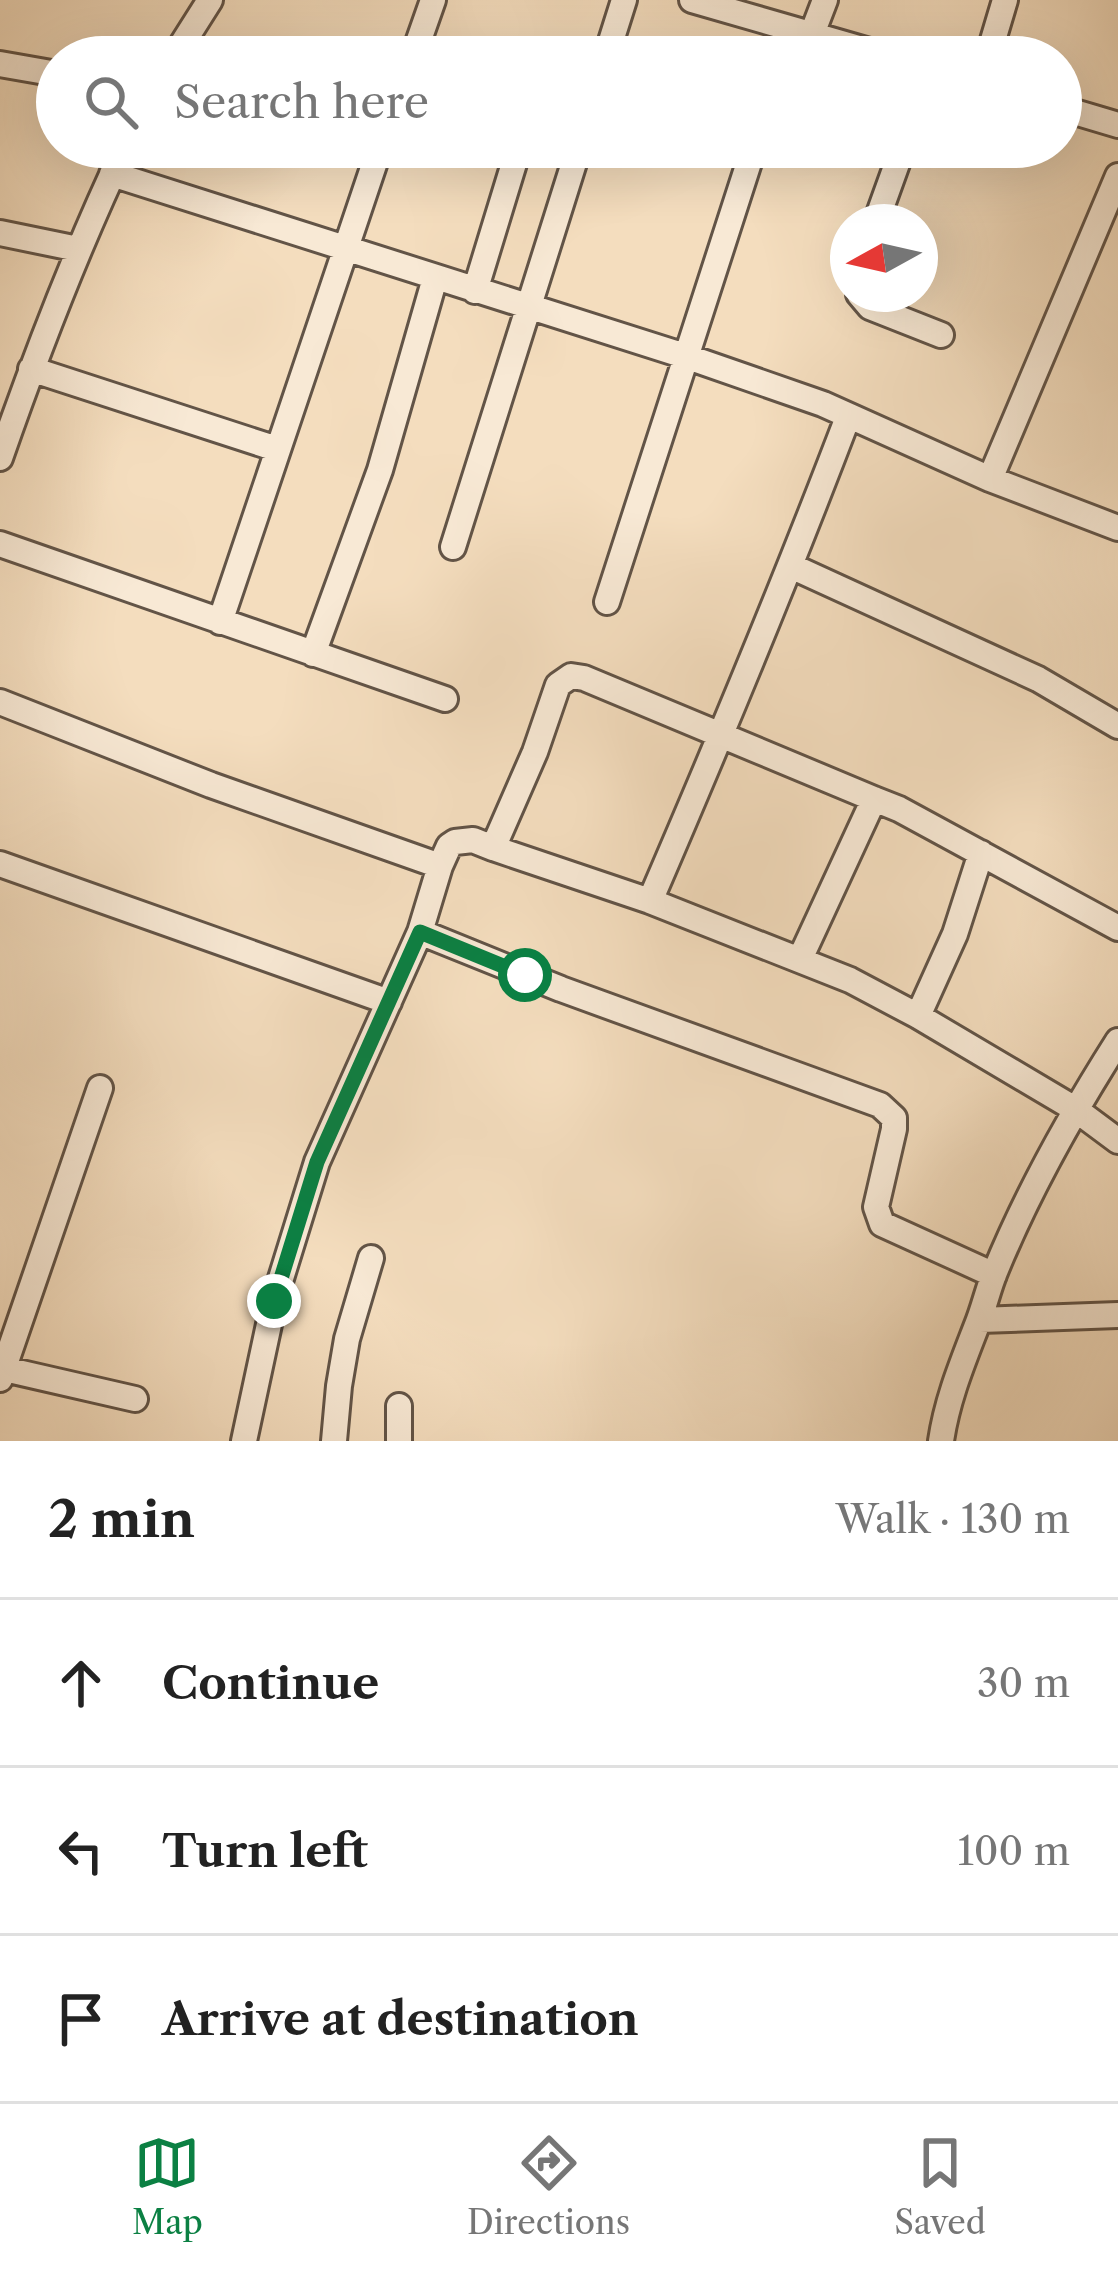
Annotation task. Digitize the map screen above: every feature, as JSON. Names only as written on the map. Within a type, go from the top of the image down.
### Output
[{"type":"street","points":[[187,36],[210,0]]},
{"type":"street","points":[[420,36],[433,0]]},
{"type":"street","points":[[612,36],[623,0]]},
{"type":"street","points":[[692,0],[819,36]]},
{"type":"street","points":[[807,36],[825,0]]},
{"type":"street","points":[[994,36],[1005,0]]},
{"type":"street","points":[[0,64],[36,70]]},
{"type":"street","points":[[1082,114],[1118,125]]},
{"type":"street","points":[[0,458],[78,249],[115,168]]},
{"type":"street","points":[[220,622],[373,168]]},
{"type":"street","points":[[475,291],[513,168]]},
{"type":"street","points":[[453,547],[573,168]]},
{"type":"street","points":[[607,602],[747,168]]},
{"type":"street","points":[[882,204],[895,168]]},
{"type":"street","points":[[112,174],[823,404],[990,479],[1118,528]]},
{"type":"street","points":[[990,479],[1118,176]]},
{"type":"street","points":[[0,233],[78,249]]},
{"type":"street","points":[[314,654],[380,470],[436,278]]},
{"type":"street","points":[[883,312],[941,335]]},
{"type":"street","points":[[31,369],[278,449]]},
{"type":"street","points":[[650,901],[722,735],[848,417]]},
{"type":"street","points":[[0,544],[445,699]]},
{"type":"street","points":[[791,566],[1038,679],[1118,726]]},
{"type":"street","points":[[493,848],[559,685],[571,676],[898,809],[1118,928]]},
{"type":"street","points":[[0,702],[212,785],[440,866]]},
{"type":"street","points":[[800,959],[874,799]]},
{"type":"street","points":[[244,1441],[274,1301],[317,1162],[420,932],[446,852],[455,842],[473,840],[650,901],[850,980],[1075,1108],[1118,1141]]},
{"type":"street","points":[[918,1016],[956,934],[981,853]]},
{"type":"street","points":[[0,864],[389,1002]]},
{"type":"street","points":[[420,932],[560,989],[880,1105],[894,1118],[876,1207],[882,1224],[994,1275]]},
{"type":"street","points":[[941,1441],[948,1401],[994,1275],[1036,1181],[1118,1041]]},
{"type":"street","points":[[100,1088],[1,1372],[135,1399]]},
{"type":"street","points":[[334,1441],[347,1339],[371,1258]]},
{"type":"street","points":[[980,1320],[1118,1315]]},
{"type":"street","points":[[399,1406],[399,1441]]},
{"type":"route","points":[[274,1301],[317,1162],[420,932],[525,975]]}]
